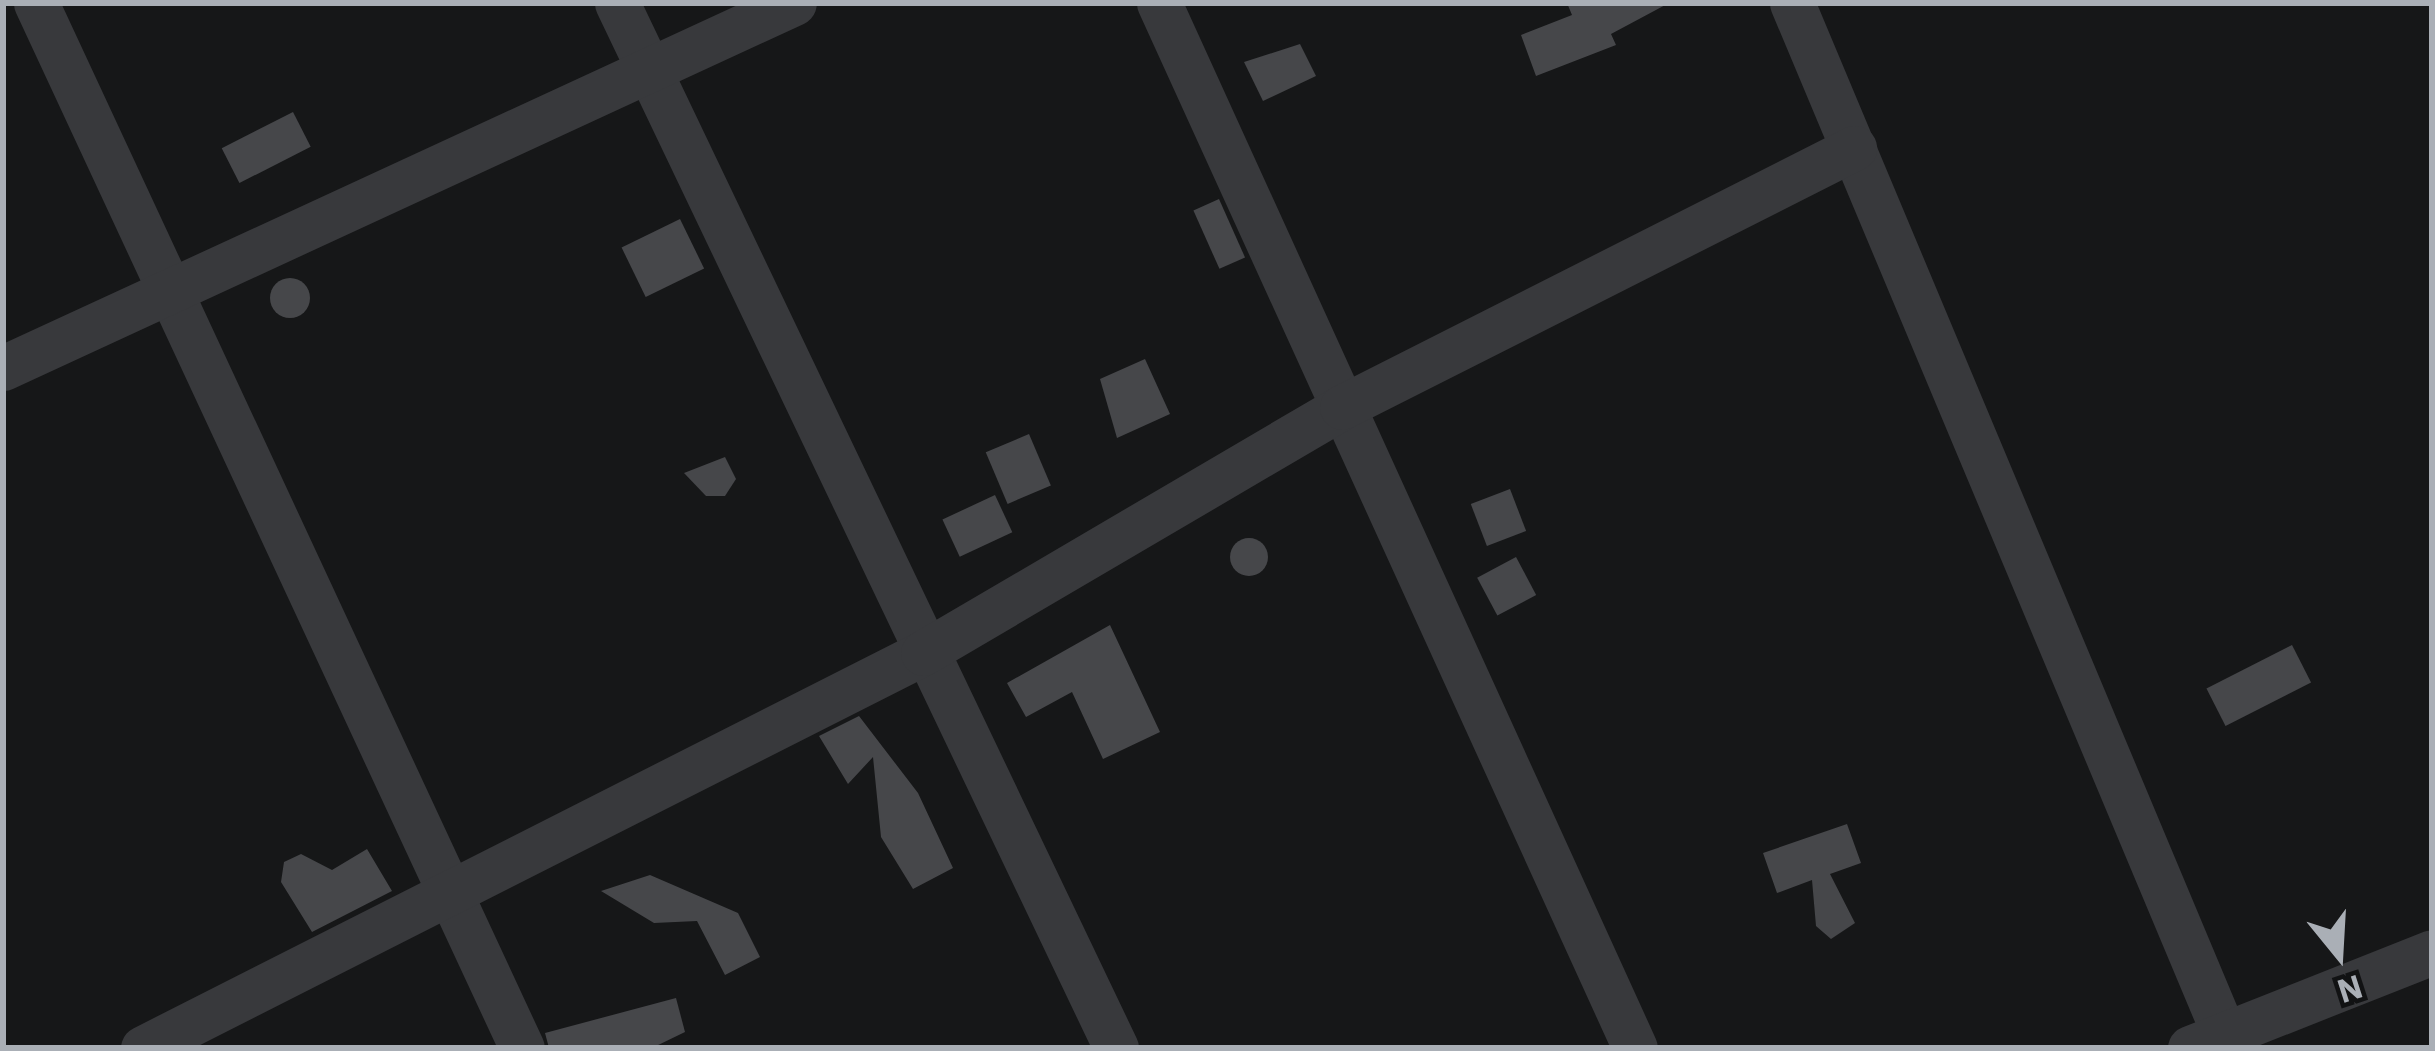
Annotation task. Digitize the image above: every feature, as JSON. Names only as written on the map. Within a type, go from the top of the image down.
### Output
[{"type":"street","points":[[36,3],[163,292],[442,891],[522,1048]]},
{"type":"street","points":[[617,3],[923,653],[1116,1048]]},
{"type":"street","points":[[3,368],[794,3]]},
{"type":"street","points":[[1159,3],[1635,1048]]},
{"type":"street","points":[[1792,3],[2216,1044],[2432,952]]},
{"type":"street","points":[[143,1048],[442,891],[923,653],[1342,407],[1854,148]]},
{"type":"building","points":[[1567,3],[1669,3],[1611,34],[1616,45],[1536,76],[1521,35],[1572,15]]},
{"type":"building","points":[[1300,44],[1316,76],[1263,101],[1244,62]]},
{"type":"building","points":[[293,112],[311,147],[239,183],[222,148]]},
{"type":"building","points":[[1219,199],[1245,257],[1219,269],[1193,210]]},
{"type":"building","points":[[680,219],[704,268],[646,297],[622,247]]},
{"type":"building","points":[[290,278],[304,284],[310,298],[304,312],[290,318],[276,312],[270,298],[276,284]]},
{"type":"building","points":[[1145,359],[1170,414],[1117,438],[1100,379]]},
{"type":"building","points":[[1029,434],[1051,486],[1008,504],[986,452]]},
{"type":"building","points":[[725,457],[736,479],[725,496],[706,496],[684,473]]},
{"type":"building","points":[[1510,489],[1526,531],[1487,546],[1471,504]]},
{"type":"building","points":[[995,495],[1012,532],[960,557],[942,520]]},
{"type":"building","points":[[1249,538],[1263,543],[1268,557],[1263,571],[1249,576],[1235,571],[1230,557],[1235,543]]},
{"type":"building","points":[[1516,557],[1536,595],[1497,616],[1477,578]]},
{"type":"building","points":[[1110,625],[1160,732],[1103,759],[1072,692],[1026,717],[1007,683]]},
{"type":"building","points":[[2292,645],[2311,682],[2226,726],[2206,689]]},
{"type":"building","points":[[859,716],[918,793],[953,868],[913,889],[881,837],[873,757],[848,784],[819,736]]},
{"type":"building","points":[[1847,824],[1861,863],[1830,874],[1855,923],[1831,939],[1816,926],[1812,880],[1777,893],[1763,853]]},
{"type":"building","points":[[367,849],[392,891],[312,932],[281,882],[284,862],[301,854],[332,870]]},
{"type":"building","points":[[650,875],[738,913],[760,957],[725,975],[697,921],[654,923],[601,891]]},
{"type":"building","points":[[676,998],[685,1032],[652,1048],[549,1048],[545,1033]]}]
